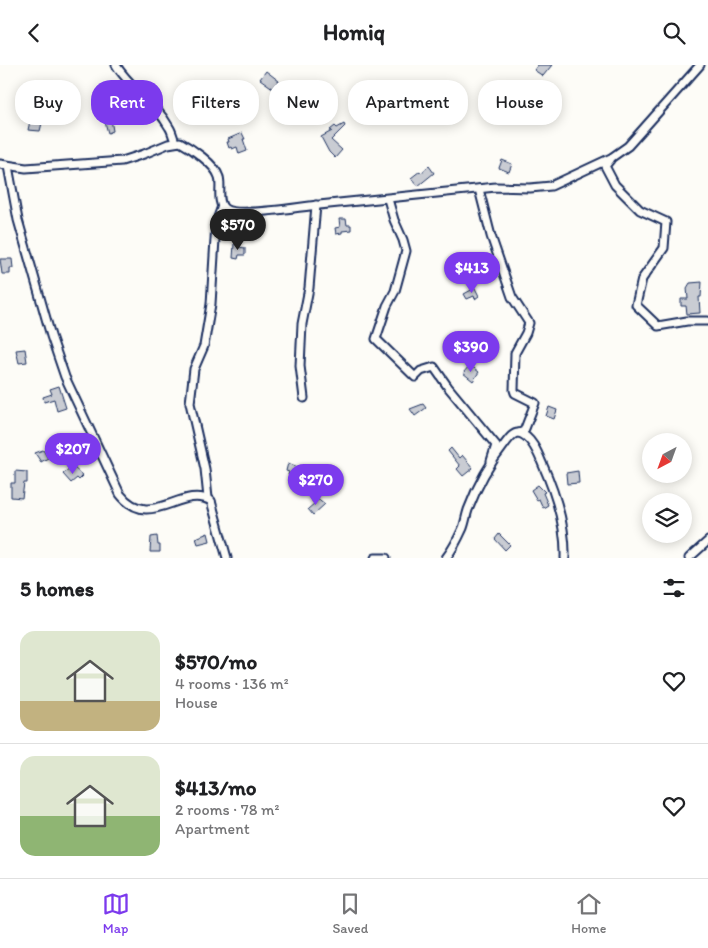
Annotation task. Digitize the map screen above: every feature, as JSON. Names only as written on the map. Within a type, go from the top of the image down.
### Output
[{"type":"street","points":[[116,65],[126,79],[170,127],[175,142]]},
{"type":"street","points":[[222,206],[226,210],[244,212],[273,211],[496,187],[530,188],[552,186],[611,158],[628,145],[700,65]]},
{"type":"street","points":[[211,501],[204,497],[188,499],[148,510],[138,508],[126,502],[120,493],[65,377],[51,336],[4,165],[26,168],[122,161],[144,155],[175,142],[186,145],[215,169],[219,177],[222,206],[216,223],[216,251],[211,304],[204,346],[194,369],[190,403],[205,469],[208,498],[211,501],[227,558]]},
{"type":"street","points":[[611,158],[605,166],[615,185],[640,210],[666,222],[664,248],[642,279],[636,305],[658,327],[687,321],[708,321]]},
{"type":"street","points":[[479,189],[491,236],[512,297],[528,323],[526,333],[515,353],[514,391],[535,403],[524,431],[515,434],[509,439],[491,461]]},
{"type":"street","points":[[388,199],[394,220],[404,240],[406,251],[395,291],[387,306],[376,339],[415,377],[421,371],[434,367],[496,445],[491,461],[468,511],[464,526],[446,558]]},
{"type":"street","points":[[304,398],[300,366],[302,324],[309,288],[316,205]]},
{"type":"street","points":[[519,433],[526,437],[533,445],[551,486],[562,522],[565,558]]},
{"type":"street","points":[[689,558],[708,541]]},
{"type":"street","points":[[375,558],[386,558]]},
{"type":"building","points":[[538,65],[552,65],[543,76],[534,70]]},
{"type":"building","points":[[266,71],[278,80],[269,80],[269,85],[260,79]]},
{"type":"building","points":[[344,124],[345,126],[331,140],[342,150],[335,158],[329,152],[321,137],[332,131],[330,130],[335,126],[337,128]]},
{"type":"building","points":[[29,125],[42,125],[40,131],[28,130]]},
{"type":"building","points":[[106,125],[112,125],[113,131],[108,133]]},
{"type":"building","points":[[242,133],[247,151],[239,154],[237,147],[229,148],[227,142],[229,142],[228,139]]},
{"type":"building","points":[[502,160],[512,164],[509,172],[499,168]]},
{"type":"building","points":[[429,166],[434,173],[418,186],[411,178]]},
{"type":"building","points":[[339,219],[346,219],[347,225],[351,225],[351,230],[336,234],[335,228],[340,227]]},
{"type":"building","points":[[234,244],[239,244],[239,247],[245,248],[245,255],[239,255],[238,259],[233,258]]},
{"type":"building","points":[[0,259],[12,259],[13,268],[10,268],[10,274],[2,274]]},
{"type":"building","points":[[702,282],[701,297],[699,297],[700,313],[687,314],[686,306],[681,306],[681,299],[688,299],[687,288],[690,283]]},
{"type":"building","points":[[475,288],[479,296],[475,299],[474,296],[467,299],[464,294]]},
{"type":"building","points":[[25,349],[27,362],[19,363],[16,350]]},
{"type":"building","points":[[470,365],[479,372],[473,381],[463,373]]},
{"type":"building","points":[[59,386],[66,408],[57,411],[54,399],[44,402],[43,397],[52,394],[50,389]]},
{"type":"building","points":[[423,404],[426,408],[415,416],[410,409]]},
{"type":"building","points":[[549,407],[557,410],[554,419],[546,416]]},
{"type":"building","points":[[451,448],[459,458],[462,455],[473,468],[463,476],[457,469],[460,466],[448,451]]},
{"type":"building","points":[[43,450],[48,458],[41,462],[35,453]]},
{"type":"building","points":[[288,463],[298,467],[295,477],[288,475],[289,472],[286,471]]},
{"type":"building","points":[[72,466],[83,476],[71,483],[63,474]]},
{"type":"building","points":[[15,471],[27,472],[27,483],[24,483],[22,498],[11,497],[11,483],[15,483]]},
{"type":"building","points":[[578,471],[579,483],[567,484],[566,473]]},
{"type":"building","points":[[538,485],[545,492],[543,493],[548,505],[543,508],[539,499],[537,500],[531,490]]},
{"type":"building","points":[[316,497],[325,504],[313,515],[308,509],[315,503],[312,501]]},
{"type":"building","points":[[208,533],[210,541],[198,544],[196,538]]},
{"type":"building","points":[[499,534],[510,545],[505,550],[495,539]]},
{"type":"building","points":[[157,536],[160,552],[150,552],[151,537]]}]
